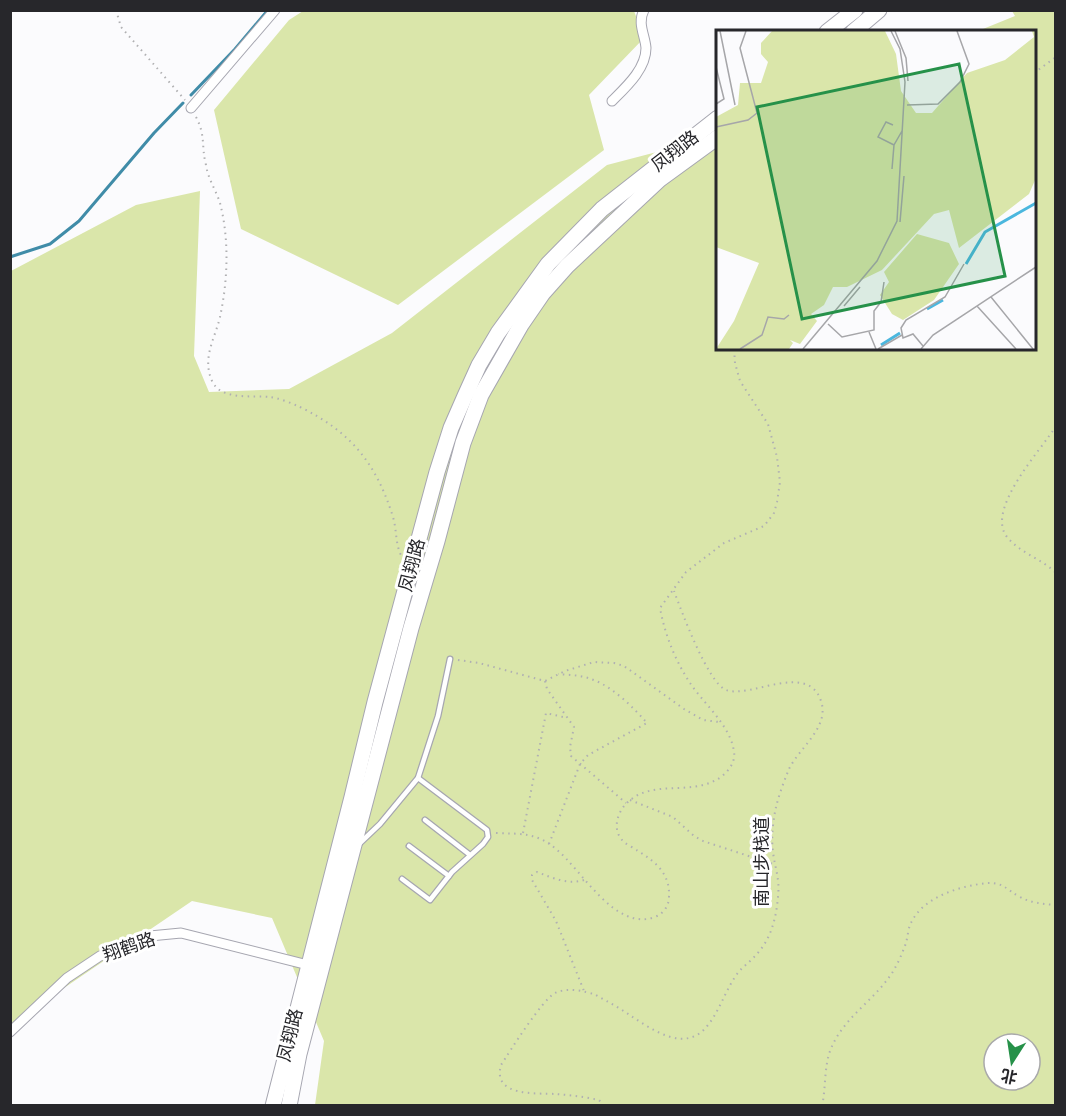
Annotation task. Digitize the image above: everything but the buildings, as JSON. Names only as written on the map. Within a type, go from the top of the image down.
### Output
[{"type":"main road","points":[[830,30],[855,10]]},
{"type":"main road","points":[[855,30],[879,10]]},
{"type":"main road","name":"凤翔路","points":[[273,1106],[375,702],[437,472],[451,428],[479,365],[498,333],[543,270],[581,229],[626,190],[716,120]]},
{"type":"main road","name":"凤翔路","points":[[289,1106],[302,1043],[403,657],[437,541],[451,483],[481,395],[521,325],[543,293],[567,266],[659,180],[716,138]]},
{"type":"street","points":[[191,108],[275,10]]},
{"type":"street","points":[[612,101],[636,76],[646,51],[640,18],[644,10]]},
{"type":"street","name":"翔鹤路","points":[[10,1032],[67,978],[100,956],[150,936],[181,933],[308,964]]},
{"type":"lane","points":[[354,849],[380,824],[417,778],[438,716],[450,659]]},
{"type":"lane","points":[[402,879],[430,900],[449,876],[488,837],[487,830],[417,778]]},
{"type":"lane","points":[[425,820],[470,855]]},
{"type":"lane","points":[[409,846],[449,876]]},
{"type":"path","points":[[116,10],[121,27],[191,108],[203,130],[205,165],[219,201],[226,233],[221,313],[211,342],[207,368],[213,385],[229,395],[272,397],[299,406],[327,423],[358,447],[375,472],[386,495],[394,520],[400,554],[411,568]]},
{"type":"path","points":[[1036,72],[1056,57]]},
{"type":"path","points":[[487,833],[523,833],[556,848],[584,880],[612,906],[635,920],[650,919],[661,914],[669,904],[670,887],[666,875],[653,861],[623,840],[617,831],[616,821],[626,803],[647,790],[705,784],[726,774],[735,754],[732,742],[690,682],[670,646],[660,608],[686,572],[701,559],[736,536],[764,526],[774,513],[780,483],[777,457],[768,424],[740,381],[734,350]]},
{"type":"path","points":[[1056,426],[1017,480],[1004,514],[1002,528],[1006,536],[1015,544],[1056,573]]},
{"type":"path","name":"南山步栈道","points":[[604,1106],[598,1100],[589,1098],[526,1094],[513,1090],[506,1086],[499,1073],[501,1065],[543,1005],[554,993],[568,990],[584,992],[611,1003],[664,1036],[682,1039],[706,1028],[719,1009],[725,993],[738,972],[767,941],[775,918],[778,896],[779,876],[772,853],[776,808],[790,767],[813,735],[821,719],[822,702],[816,692],[806,685],[776,683],[736,692],[725,690],[719,685],[701,656],[674,591]]},
{"type":"path","points":[[450,659],[479,663],[545,681],[594,662],[614,663],[624,666],[684,709],[704,720],[719,722]]},
{"type":"path","points":[[549,844],[580,764],[588,755],[646,723],[630,705],[594,679],[558,675]]},
{"type":"path","points":[[545,681],[547,689],[574,728],[570,747],[571,756],[626,803]]},
{"type":"path","points":[[523,833],[546,712],[563,717],[564,713]]},
{"type":"path","points":[[630,800],[673,817],[703,841],[776,866]]},
{"type":"path","points":[[584,880],[564,882],[537,872],[532,875],[532,880],[556,921],[584,992]]},
{"type":"path","points":[[822,1106],[826,1068],[836,1038],[847,1021],[890,976],[906,942],[911,922],[920,909],[941,896],[964,887],[998,883],[1006,886],[1019,897],[1037,904],[1056,904]]},
{"type":"green space","points":[[303,11],[634,11],[644,38],[589,95],[604,150],[398,305],[241,229],[214,110],[289,20]]},
{"type":"green space","points":[[1012,11],[1055,11],[1055,1105],[315,1105],[324,1041],[272,918],[192,901],[11,1024],[11,271],[136,205],[200,191],[194,356],[209,392],[289,389],[392,333],[607,165],[716,137],[716,350],[1036,350],[1036,30],[980,30],[1015,16]]},
{"type":"waterway","points":[[191,95],[268,10]]},
{"type":"waterway","points":[[10,257],[50,244],[79,221],[154,133],[183,103]]}]
